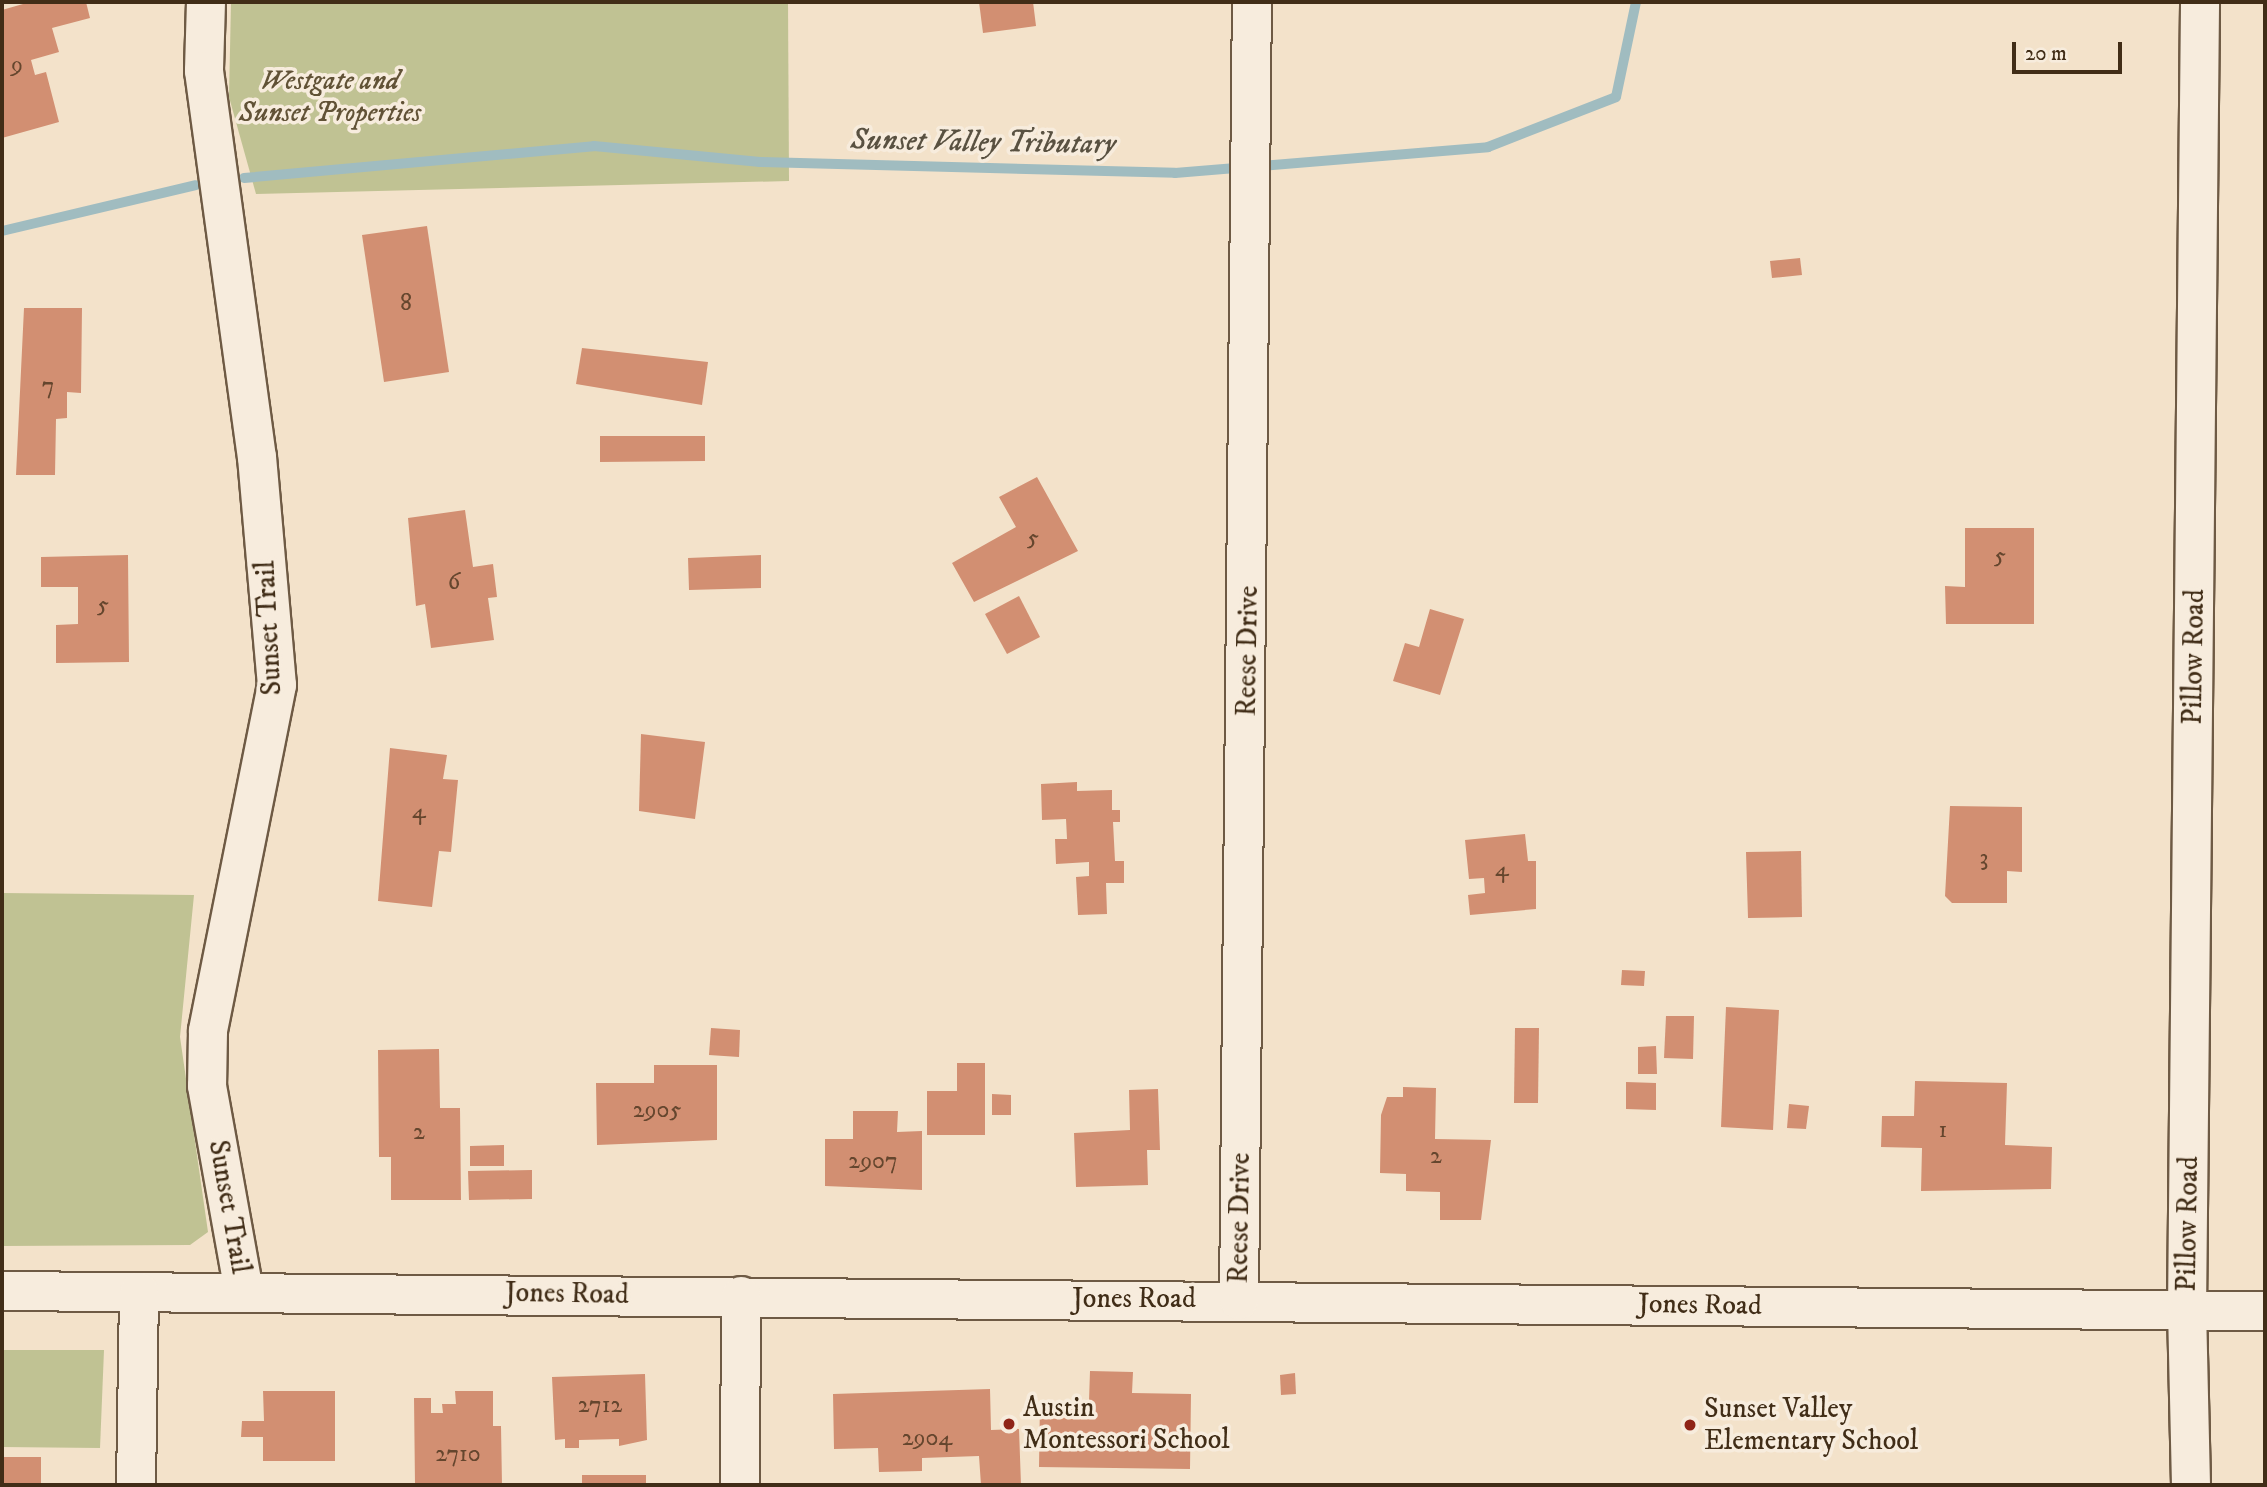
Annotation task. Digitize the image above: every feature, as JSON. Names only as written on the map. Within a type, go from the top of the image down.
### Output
[{"type":"street","name":"Sunset Trail","points":[[206,2],[204,71],[257,457],[277,685],[208,1031],[207,1086],[244,1291]]},
{"type":"street","name":"Reese Drive","points":[[1239,1300],[1254,231],[1252,2]]},
{"type":"street","name":"Pillow Road","points":[[2191,1485],[2187,1312],[2200,2]]},
{"type":"street","name":"Jones Road","points":[[2,1291],[244,1291],[2265,1311]]},
{"type":"street","points":[[136,1485],[139,1292]]},
{"type":"street","points":[[740,1485],[741,1296]]},
{"type":"green space","name":"Westgate and Sunset Properties","points":[[231,2],[788,2],[789,181],[256,194],[229,97]]},
{"type":"green space","points":[[2,893],[194,895],[180,1037],[208,1232],[190,1245],[2,1246]]},
{"type":"green space","points":[[2,1350],[104,1350],[100,1448],[2,1447]]},
{"type":"building","points":[[30,2],[86,2],[90,18],[52,28],[59,52],[31,60],[35,75],[46,72],[59,122],[2,138],[2,10]]},
{"type":"building","points":[[979,2],[1033,2],[1036,26],[983,33]]},
{"type":"building","points":[[427,226],[449,372],[384,382],[362,235]]},
{"type":"building","points":[[1800,258],[1802,275],[1772,278],[1770,261]]},
{"type":"building","points":[[24,308],[82,308],[81,393],[67,392],[67,418],[56,419],[55,475],[16,475]]},
{"type":"building","points":[[582,348],[708,362],[702,405],[576,384]]},
{"type":"building","points":[[600,436],[705,436],[705,461],[600,462]]},
{"type":"building","points":[[1037,477],[1078,551],[974,602],[952,563],[1016,527],[999,497]]},
{"type":"building","points":[[465,510],[473,567],[493,564],[497,597],[488,598],[494,640],[431,648],[425,604],[416,606],[408,518]]},
{"type":"building","points":[[1965,528],[2034,528],[2034,624],[1946,624],[1945,586],[1965,587]]},
{"type":"building","points":[[128,555],[129,662],[56,663],[56,625],[78,624],[78,587],[41,587],[41,557]]},
{"type":"building","points":[[761,555],[761,588],[689,590],[688,558]]},
{"type":"building","points":[[1019,596],[1040,637],[1007,654],[985,614]]},
{"type":"building","points":[[1430,609],[1464,619],[1440,695],[1393,681],[1405,643],[1419,647]]},
{"type":"building","points":[[641,734],[705,742],[695,819],[639,811]]},
{"type":"building","points":[[390,748],[447,755],[443,779],[458,780],[451,852],[439,851],[432,907],[378,901]]},
{"type":"building","points":[[1077,782],[1077,791],[1112,790],[1112,810],[1120,810],[1120,822],[1113,822],[1115,861],[1124,861],[1124,883],[1106,883],[1107,914],[1078,915],[1076,877],[1089,876],[1089,862],[1056,864],[1055,839],[1067,839],[1066,819],[1042,820],[1041,784]]},
{"type":"building","points":[[1950,806],[2022,807],[2022,872],[2007,871],[2007,903],[1952,903],[1945,896]]},
{"type":"building","points":[[1525,834],[1528,861],[1536,861],[1536,909],[1470,915],[1468,895],[1485,893],[1484,878],[1469,879],[1465,840]]},
{"type":"building","points":[[1801,851],[1802,917],[1748,918],[1746,852]]},
{"type":"building","points":[[1622,970],[1645,971],[1644,986],[1621,985]]},
{"type":"building","points":[[1726,1007],[1779,1010],[1773,1130],[1721,1127]]},
{"type":"building","points":[[1666,1016],[1694,1016],[1693,1059],[1664,1058]]},
{"type":"building","points":[[711,1028],[740,1030],[739,1057],[709,1055]]},
{"type":"building","points":[[1515,1028],[1539,1028],[1538,1103],[1514,1103]]},
{"type":"building","points":[[1656,1046],[1657,1074],[1638,1074],[1638,1047]]},
{"type":"building","points":[[439,1049],[440,1108],[460,1108],[461,1200],[391,1200],[391,1157],[379,1157],[378,1050]]},
{"type":"building","points":[[957,1063],[985,1063],[985,1135],[927,1135],[927,1091],[957,1091]]},
{"type":"building","points":[[654,1065],[717,1065],[717,1140],[597,1145],[596,1083],[654,1083]]},
{"type":"building","points":[[1915,1081],[2007,1083],[2005,1145],[2052,1147],[2051,1189],[1921,1191],[1922,1148],[1881,1147],[1882,1116],[1914,1116]]},
{"type":"building","points":[[1626,1082],[1656,1083],[1656,1110],[1626,1109]]},
{"type":"building","points":[[1403,1087],[1436,1088],[1435,1139],[1491,1140],[1481,1220],[1440,1220],[1440,1192],[1406,1191],[1406,1174],[1380,1173],[1381,1115],[1387,1097],[1403,1097]]},
{"type":"building","points":[[1158,1089],[1160,1150],[1147,1150],[1148,1185],[1076,1187],[1074,1133],[1130,1130],[1129,1090]]},
{"type":"building","points":[[992,1094],[1011,1095],[1011,1115],[992,1115]]},
{"type":"building","points":[[1789,1104],[1809,1106],[1806,1129],[1787,1128]]},
{"type":"building","points":[[853,1111],[898,1111],[897,1132],[922,1131],[922,1190],[825,1186],[825,1139],[853,1139]]},
{"type":"building","points":[[504,1145],[504,1166],[470,1166],[470,1146]]},
{"type":"building","points":[[532,1170],[532,1199],[469,1200],[468,1171]]},
{"type":"building","points":[[1090,1371],[1133,1372],[1132,1393],[1191,1394],[1190,1469],[1039,1467],[1040,1401],[1089,1401]]},
{"type":"building","points":[[1295,1373],[1296,1394],[1281,1395],[1280,1375]]},
{"type":"building","points":[[645,1374],[647,1440],[619,1446],[619,1439],[579,1440],[579,1448],[565,1448],[565,1439],[555,1440],[552,1377]]},
{"type":"building","points":[[990,1389],[991,1430],[1019,1429],[1021,1485],[981,1485],[979,1456],[922,1458],[922,1471],[879,1472],[878,1448],[834,1449],[833,1394]]},
{"type":"building","points":[[263,1391],[335,1391],[335,1461],[263,1461],[263,1437],[241,1437],[242,1421],[264,1421]]},
{"type":"building","points":[[455,1391],[493,1391],[493,1426],[501,1426],[502,1485],[415,1485],[414,1398],[431,1398],[431,1413],[443,1413],[442,1404],[456,1404]]},
{"type":"building","points":[[2,1457],[41,1457],[41,1485],[2,1485]]},
{"type":"building","points":[[582,1475],[646,1475],[646,1485],[582,1485]]},
{"type":"waterway","name":"Sunset Valley Tributary","points":[[244,178],[594,146],[760,162],[1175,173],[1488,147],[1616,97],[1636,2]]},
{"type":"waterway","name":"Sunset Valley Tributary","points":[[2,231],[196,185]]},
{"type":"place","name":"Austin Montessori School","points":[[1009,1424]]},
{"type":"place","name":"Sunset Valley Elementary School","points":[[1690,1425]]}]
